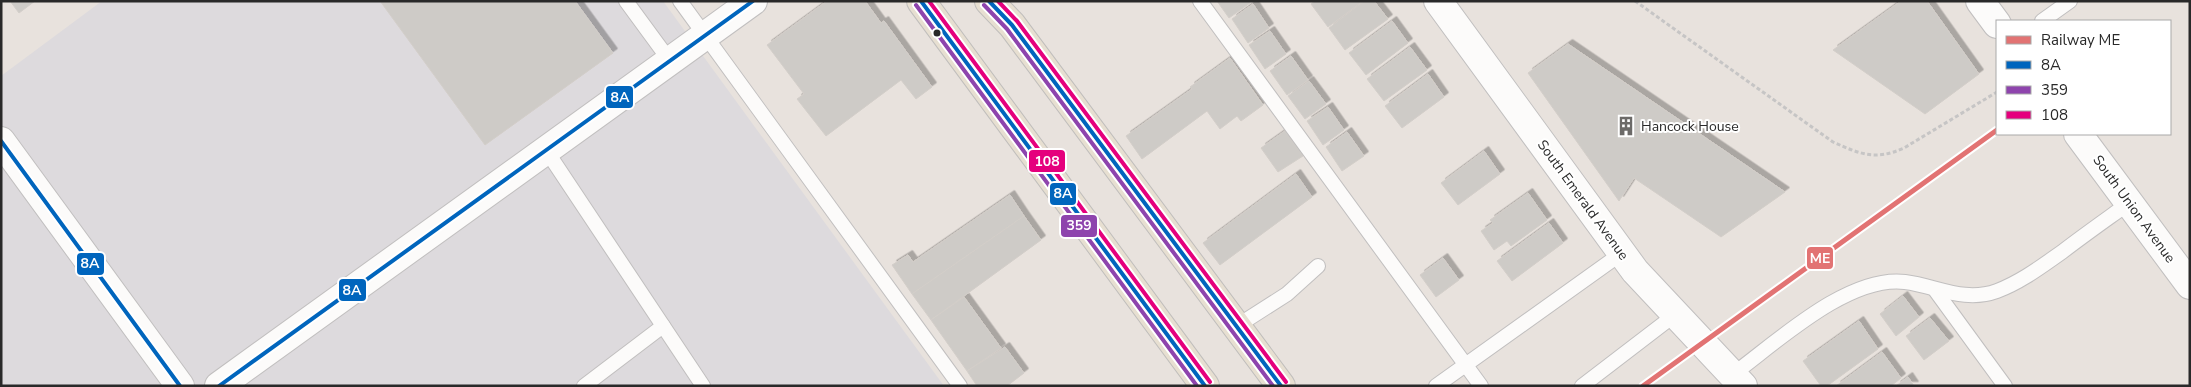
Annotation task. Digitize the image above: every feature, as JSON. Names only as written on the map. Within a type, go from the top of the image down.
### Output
[{"type":"main road","points":[[921,1],[1205,386]]},
{"type":"main road","points":[[989,1],[1012,25],[1281,386]]},
{"type":"street","points":[[219,386],[753,1]]},
{"type":"street","name":"South Emerald Avenue","points":[[1438,1],[1635,270],[1738,380]]},
{"type":"street","points":[[1980,1],[1996,23]]},
{"type":"street","name":"South Union Avenue","points":[[2079,135],[2190,285]]},
{"type":"street","points":[[1,141],[180,386]]},
{"type":"lane","points":[[626,1],[670,61]]},
{"type":"lane","points":[[680,1],[960,386]]},
{"type":"lane","points":[[1200,1],[1480,386]]},
{"type":"lane","points":[[2043,20],[2070,1]]},
{"type":"lane","points":[[546,150],[703,386]]},
{"type":"lane","points":[[1738,380],[1828,304],[1851,291],[1876,284],[1904,282],[1963,296],[1978,296],[1997,291],[2038,269],[2129,203]]},
{"type":"lane","points":[[1436,386],[1622,253]]},
{"type":"lane","points":[[1236,326],[1287,294],[1318,266]]},
{"type":"lane","points":[[1935,290],[2005,386]]},
{"type":"lane","points":[[1582,386],[1676,314]]},
{"type":"lane","points":[[584,386],[663,326]]},
{"type":"path","points":[[1635,1],[1833,142],[1858,153],[1874,156],[1890,154],[1904,148],[1996,93]]},
{"type":"shaded area","points":[[102,1],[663,1],[944,386],[1,386],[1,76]]},
{"type":"building","points":[[10,1],[35,1],[19,13]]},
{"type":"building","points":[[380,1],[575,1],[613,53],[485,145]]},
{"type":"building","points":[[827,1],[865,1],[881,23],[884,21],[932,87],[916,99],[901,80],[826,136],[797,99],[804,94],[767,45]]},
{"type":"building","points":[[1217,1],[1248,1],[1250,3],[1229,18]]},
{"type":"building","points":[[1315,1],[1363,1],[1328,27],[1311,4]]},
{"type":"building","points":[[1364,1],[1374,1],[1388,19],[1345,50],[1329,28]]},
{"type":"building","points":[[1901,1],[1927,1],[1979,74],[1925,114],[1833,50]]},
{"type":"building","points":[[1253,4],[1269,28],[1248,43],[1232,19]]},
{"type":"building","points":[[1392,21],[1408,43],[1366,75],[1349,53]]},
{"type":"building","points":[[1270,31],[1286,54],[1265,69],[1249,45]]},
{"type":"building","name":"Hancock House","points":[[1568,44],[1785,192],[1721,237],[1634,178],[1619,201],[1528,73]]},
{"type":"building","points":[[1410,47],[1427,70],[1384,101],[1367,79]]},
{"type":"building","points":[[1291,56],[1308,80],[1287,95],[1270,71]]},
{"type":"building","points":[[1230,58],[1263,105],[1241,121],[1237,116],[1220,129],[1207,111],[1142,159],[1126,136],[1192,89],[1190,87]]},
{"type":"building","points":[[1428,74],[1444,97],[1402,128],[1385,106]]},
{"type":"building","points":[[1309,81],[1326,104],[1305,119],[1288,96]]},
{"type":"building","points":[[1328,107],[1344,130],[1323,145],[1307,121]]},
{"type":"building","points":[[1285,131],[1303,156],[1278,172],[1261,148]]},
{"type":"building","points":[[1347,132],[1364,156],[1342,171],[1326,147]]},
{"type":"building","points":[[1484,151],[1500,174],[1458,205],[1441,183]]},
{"type":"building","points":[[1296,174],[1312,197],[1220,265],[1203,243]]},
{"type":"building","points":[[1528,193],[1547,220],[1511,246],[1507,241],[1494,250],[1481,231],[1493,223],[1490,220]]},
{"type":"building","points":[[1010,195],[1024,216],[912,294],[892,265],[908,255],[913,262]]},
{"type":"building","points":[[1024,216],[1041,240],[931,320],[912,294]]},
{"type":"building","points":[[1549,223],[1563,243],[1512,281],[1497,261]]},
{"type":"building","points":[[1443,258],[1459,280],[1436,297],[1420,275]]},
{"type":"building","points":[[1903,296],[1919,317],[1896,336],[1880,314]]},
{"type":"building","points":[[964,297],[1001,348],[967,371],[931,320]]},
{"type":"building","points":[[1930,318],[1949,341],[1924,360],[1906,336]]},
{"type":"building","points":[[1859,321],[1878,349],[1827,386],[1821,386],[1803,361]]},
{"type":"building","points":[[1005,347],[1024,373],[1007,386],[977,386],[967,371]]},
{"type":"building","points":[[1882,352],[1901,378],[1891,386],[1836,386]]},
{"type":"building","points":[[1908,377],[1914,386],[1896,386]]},
{"type":"rail line","name":"ME","points":[[1643,386],[1996,131]]},
{"type":"transit line","name":"8A","points":[[219,386],[753,1]]},
{"type":"transit line","name":"8A","points":[[921,1],[1205,386]]},
{"type":"transit line","name":"108","points":[[929,1],[1210,382]]},
{"type":"transit line","name":"8A","points":[[989,1],[1012,25],[1281,386]]},
{"type":"transit line","name":"108","points":[[998,1],[1017,21],[1286,382]]},
{"type":"transit line","name":"359","points":[[916,5],[1197,386]]},
{"type":"transit line","name":"359","points":[[984,5],[1007,29],[1273,386]]},
{"type":"transit line","name":"8A","points":[[1,141],[180,386]]},
{"type":"place","name":"Hancock House","points":[[1626,126]]}]
